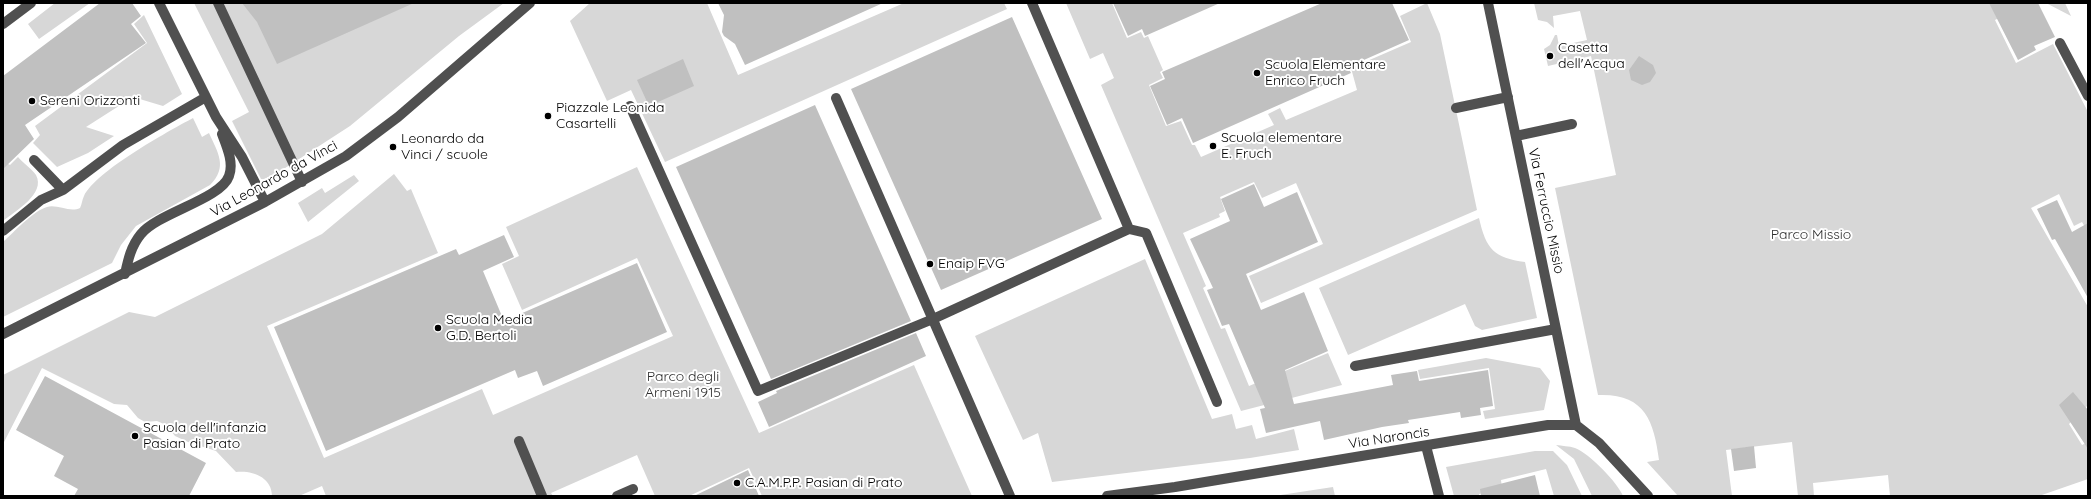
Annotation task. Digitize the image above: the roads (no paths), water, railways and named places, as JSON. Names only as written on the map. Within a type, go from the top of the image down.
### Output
[{"type":"street","points":[[3,24],[31,3]]},
{"type":"street","points":[[125,274],[129,253],[141,234],[153,224],[220,188],[229,177],[231,166],[228,151],[216,118],[159,3]]},
{"type":"street","points":[[218,3],[302,182]]},
{"type":"street","name":"Via Leonardo da Vinci","points":[[3,334],[125,274],[265,202],[346,156],[398,117],[530,3]]},
{"type":"street","points":[[1032,3],[1129,229]]},
{"type":"street","name":"Via Ferruccio Missio","points":[[1488,3],[1576,424]]},
{"type":"street","points":[[2060,43],[2088,96]]},
{"type":"street","points":[[3,231],[41,200],[63,190],[123,145],[206,97]]},
{"type":"street","points":[[1456,108],[1508,97]]},
{"type":"street","points":[[836,98],[1010,496]]},
{"type":"street","points":[[630,106],[758,391],[933,319],[1129,229],[1146,233],[1217,402]]},
{"type":"street","points":[[216,118],[242,157],[265,202]]},
{"type":"street","points":[[1516,136],[1572,124]]},
{"type":"street","points":[[34,160],[63,190]]},
{"type":"street","points":[[1355,366],[1556,328]]},
{"type":"street","points":[[1576,424],[1599,443],[1648,496]]},
{"type":"street","name":"Via Naroncis","points":[[1107,496],[1175,487],[1548,425],[1576,424]]},
{"type":"street","points":[[519,442],[542,496]]},
{"type":"street","points":[[1426,446],[1439,496]]},
{"type":"street","points":[[617,496],[633,489]]},
{"type":"place","name":"Casetta dell'Acqua","points":[[1550,56]]},
{"type":"place","name":"Scuola Elementare Enrico Fruch","points":[[1257,73]]},
{"type":"place","name":"Sereni Orizzonti","points":[[32,101]]},
{"type":"place","name":"Piazzale Leonida Casartelli","points":[[548,116]]},
{"type":"place","name":"Scuola elementare E. Fruch","points":[[1213,146]]},
{"type":"place","name":"Leonardo da Vinci / scuole","points":[[393,147]]},
{"type":"place","name":"Enaip FVG","points":[[930,264]]},
{"type":"place","name":"Scuola Media G.D. Bertoli","points":[[438,328]]},
{"type":"place","name":"Scuola dell'infanzia Pasian di Prato","points":[[135,436]]},
{"type":"place","name":"C.A.M.P.P. Pasian di Prato","points":[[737,483]]},
{"type":"park label","name":"Parco Missio","points":[[1811,235]]},
{"type":"park label","name":"Parco degli Armeni 1915","points":[[683,386]]}]
